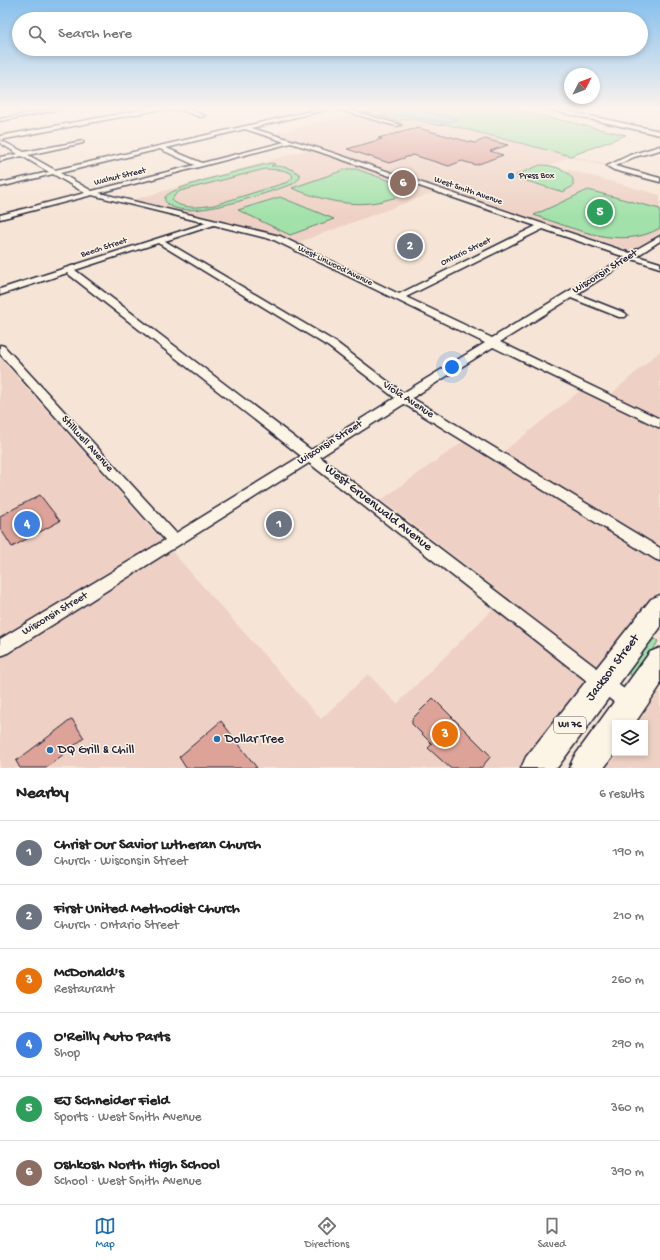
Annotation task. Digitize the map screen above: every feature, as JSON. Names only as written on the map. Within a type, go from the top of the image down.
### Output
[{"type":"main road","name":"Jackson Street","points":[[538,768],[660,607]]},
{"type":"main road","points":[[584,768],[660,662]]},
{"type":"street","name":"West Linwood Avenue","points":[[5,144],[90,193],[277,238],[660,424]]},
{"type":"street","points":[[0,159],[72,144]]},
{"type":"street","points":[[0,185],[179,144]]},
{"type":"street","name":"Walnut Street","points":[[0,217],[284,144]]},
{"type":"street","name":"West Smith Avenue","points":[[297,144],[660,266]]},
{"type":"street","points":[[161,148],[201,165]]},
{"type":"street","points":[[660,148],[632,156],[613,164],[611,167],[660,180]]},
{"type":"street","name":"Beech Street","points":[[0,292],[214,223]]},
{"type":"street","name":"Ontario Street","points":[[398,296],[543,226]]},
{"type":"street","name":"Wisconsin Street","points":[[0,648],[175,541],[310,455],[660,238]]},
{"type":"street","name":"Viola Avenue","points":[[158,241],[334,345],[403,398],[660,555]]},
{"type":"street","name":"West Gruenwald Avenue","points":[[69,270],[603,683],[621,718]]},
{"type":"street","points":[[569,294],[622,316]]},
{"type":"street","name":"Stillwell Avenue","points":[[0,348],[175,541]]},
{"type":"shaded area","points":[[306,144],[524,144],[607,165],[604,166],[569,157],[551,165],[660,195],[660,233],[636,248],[629,250],[443,189],[297,243],[279,235],[129,201],[317,147]]},
{"type":"shaded area","points":[[660,351],[660,418],[610,395]]},
{"type":"shaded area","points":[[0,358],[321,719],[368,674],[397,704],[506,596],[381,500],[464,441],[493,460],[581,390],[660,429],[660,596],[525,768],[0,768]]},
{"type":"shaded area","points":[[660,690],[660,768],[606,768],[615,756],[648,756],[648,720],[639,720]]},
{"type":"green space","points":[[523,144],[603,144],[571,156]]},
{"type":"green space","points":[[271,163],[275,164],[271,166],[282,167],[297,172],[300,175],[300,178],[293,184],[266,193],[247,199],[206,208],[189,210],[174,208],[165,201],[165,197],[171,192],[183,187],[214,177]],"holes":[[[265,169],[282,170],[291,173],[293,177],[288,182],[214,205],[186,207],[172,200],[180,191]]]},
{"type":"green space","points":[[540,165],[563,170],[573,179],[573,186],[563,192],[517,178],[516,175]]},
{"type":"green space","points":[[347,169],[356,169],[416,190],[390,199],[362,204],[338,202],[314,196],[292,188]]},
{"type":"green space","points":[[588,190],[660,209],[660,228],[645,235],[629,238],[613,237],[581,231],[534,215]]},
{"type":"green space","points":[[280,197],[334,219],[290,235],[238,210]]},
{"type":"green space","points":[[652,637],[658,641],[633,677],[626,671]]},
{"type":"building","points":[[365,144],[508,145],[490,151],[503,155],[476,165],[462,161],[449,166],[413,155],[389,163],[347,149]]},
{"type":"building","points":[[40,495],[60,521],[12,547],[0,528],[0,516]]},
{"type":"building","points":[[433,698],[491,756],[481,768],[450,768],[428,748],[432,744],[412,724],[412,719]]},
{"type":"building","name":"DQ Grill & Chill","points":[[72,719],[84,738],[46,768],[20,768],[16,761]]},
{"type":"building","name":"Dollar Tree","points":[[221,721],[257,768],[186,768],[179,757]]},
{"type":"place","name":"Press Box","points":[[511,176]]},
{"type":"place","name":"Oshkosh North High School","points":[[403,183]]},
{"type":"place","name":"EJ Schneider Field","points":[[600,212]]},
{"type":"place","name":"First United Methodist Church","points":[[410,246]]},
{"type":"place","name":"O'Reilly Auto Parts","points":[[27,524]]},
{"type":"place","name":"Christ Our Savior Lutheran Church","points":[[279,524]]},
{"type":"place","name":"McDonald's","points":[[445,734]]},
{"type":"place","name":"Dollar Tree","points":[[217,739]]},
{"type":"place","name":"DQ Grill & Chill","points":[[50,750]]}]
